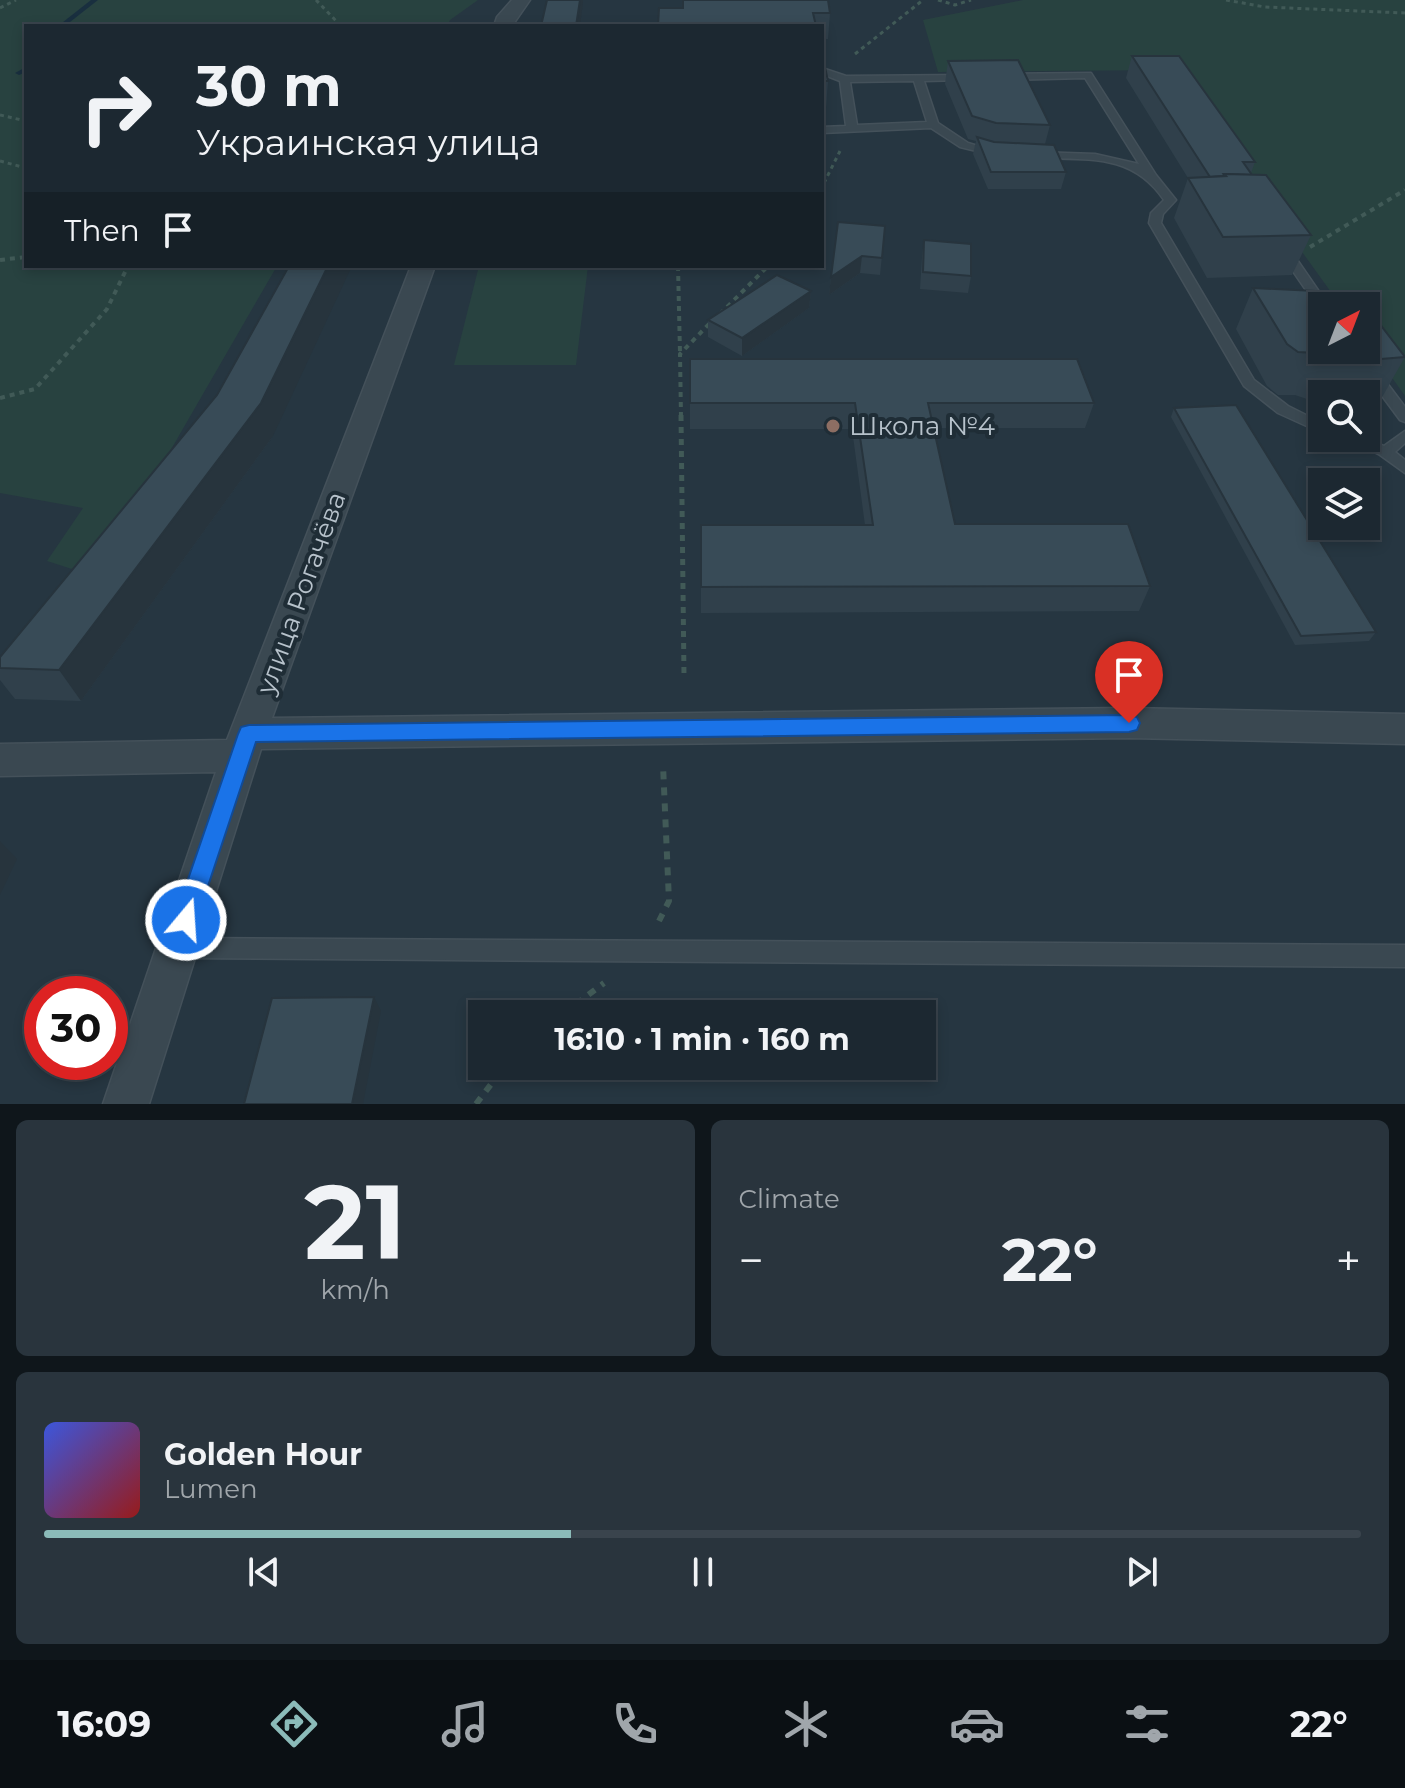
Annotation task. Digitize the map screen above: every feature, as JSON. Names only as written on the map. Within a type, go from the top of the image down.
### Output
[{"type":"street","points":[[504,24],[521,0]]},
{"type":"street","name":"улица Рогачёва","points":[[126,1104],[244,745],[422,268]]},
{"type":"street","points":[[0,760],[244,745],[661,729],[1129,723],[1405,729]]},
{"type":"lane","points":[[827,72],[845,79],[980,77]]},
{"type":"lane","points":[[995,77],[1088,75],[1170,200],[1157,213],[1155,223],[1249,383],[1268,400],[1308,424]]},
{"type":"lane","points":[[918,78],[933,125]]},
{"type":"lane","points":[[845,79],[852,129]]},
{"type":"lane","points":[[824,130],[933,125],[964,145],[1006,153]]},
{"type":"lane","points":[[1020,154],[1110,158],[1131,164],[1152,176]]},
{"type":"lane","points":[[1165,205],[1180,206]]},
{"type":"lane","points":[[1273,234],[1313,292]]},
{"type":"lane","points":[[1365,364],[1405,417]]},
{"type":"lane","points":[[1385,452],[1405,436]]},
{"type":"lane","points":[[1380,450],[1405,468]]},
{"type":"lane","points":[[177,948],[1405,956]]},
{"type":"path","points":[[0,8],[16,0]]},
{"type":"path","points":[[316,0],[339,24]]},
{"type":"path","points":[[827,72],[923,0]]},
{"type":"path","points":[[938,0],[955,5],[971,0]]},
{"type":"path","points":[[1226,0],[1265,7],[1405,13]]},
{"type":"path","points":[[0,115],[24,121]]},
{"type":"path","points":[[824,183],[852,129]]},
{"type":"path","points":[[0,161],[24,167]]},
{"type":"path","points":[[1290,259],[1405,190]]},
{"type":"path","points":[[0,260],[24,257]]},
{"type":"path","points":[[0,398],[35,389],[107,309],[127,268]]},
{"type":"path","points":[[678,268],[684,676]]},
{"type":"path","points":[[680,354],[766,268]]},
{"type":"path","points":[[581,1000],[646,950],[669,901],[661,729]]},
{"type":"path","points":[[476,1104],[494,1080]]},
{"type":"green space","points":[[0,0],[478,0],[448,24],[24,24],[24,268],[276,268],[162,465],[75,570],[47,561],[83,508],[0,493]]},
{"type":"green space","points":[[1023,0],[1405,0],[1405,396],[1380,361],[1380,292],[1331,292],[1171,70],[938,72],[923,20]]},
{"type":"green space","points":[[478,268],[588,268],[576,365],[454,365]]},
{"type":"building","points":[[547,0],[580,0],[576,24],[541,24]]},
{"type":"building","points":[[683,0],[828,0],[830,13],[813,13],[816,24],[658,24],[659,8],[683,8]]},
{"type":"building","points":[[1132,56],[1179,56],[1255,162],[1243,162],[1252,175],[1210,177]]},
{"type":"building","points":[[1018,60],[1050,125],[996,123],[972,116],[948,61]]},
{"type":"building","points":[[977,137],[994,142],[1054,145],[1066,172],[991,172]]},
{"type":"building","points":[[1224,174],[1266,175],[1311,235],[1223,237],[1188,178],[1226,176]]},
{"type":"building","points":[[838,222],[885,226],[882,258],[862,256],[831,277]]},
{"type":"building","points":[[924,240],[971,244],[971,276],[923,272]]},
{"type":"building","points":[[288,268],[327,268],[261,403],[59,670],[0,668],[0,657],[217,395]]},
{"type":"building","points":[[777,275],[811,291],[742,338],[708,320]]},
{"type":"building","points":[[1253,288],[1335,292],[1308,292],[1308,353],[1298,352],[1287,344]]},
{"type":"building","points":[[1380,324],[1405,357],[1380,359]]},
{"type":"building","points":[[690,359],[1077,359],[1094,403],[928,403],[955,524],[1128,524],[1150,586],[701,587],[701,525],[873,525],[855,403],[690,403]]},
{"type":"building","points":[[1236,405],[1308,522],[1308,540],[1319,540],[1376,632],[1301,636],[1174,408]]},
{"type":"building","points":[[374,997],[352,1104],[244,1104],[272,998]]},
{"type":"waterway","points":[[64,24],[95,0]]},
{"type":"waterway","points":[[19,73],[24,70]]},
{"type":"place","name":"Школа №4","points":[[833,426]]},
{"type":"route","points":[[186,920],[249,734],[1129,723]]}]
